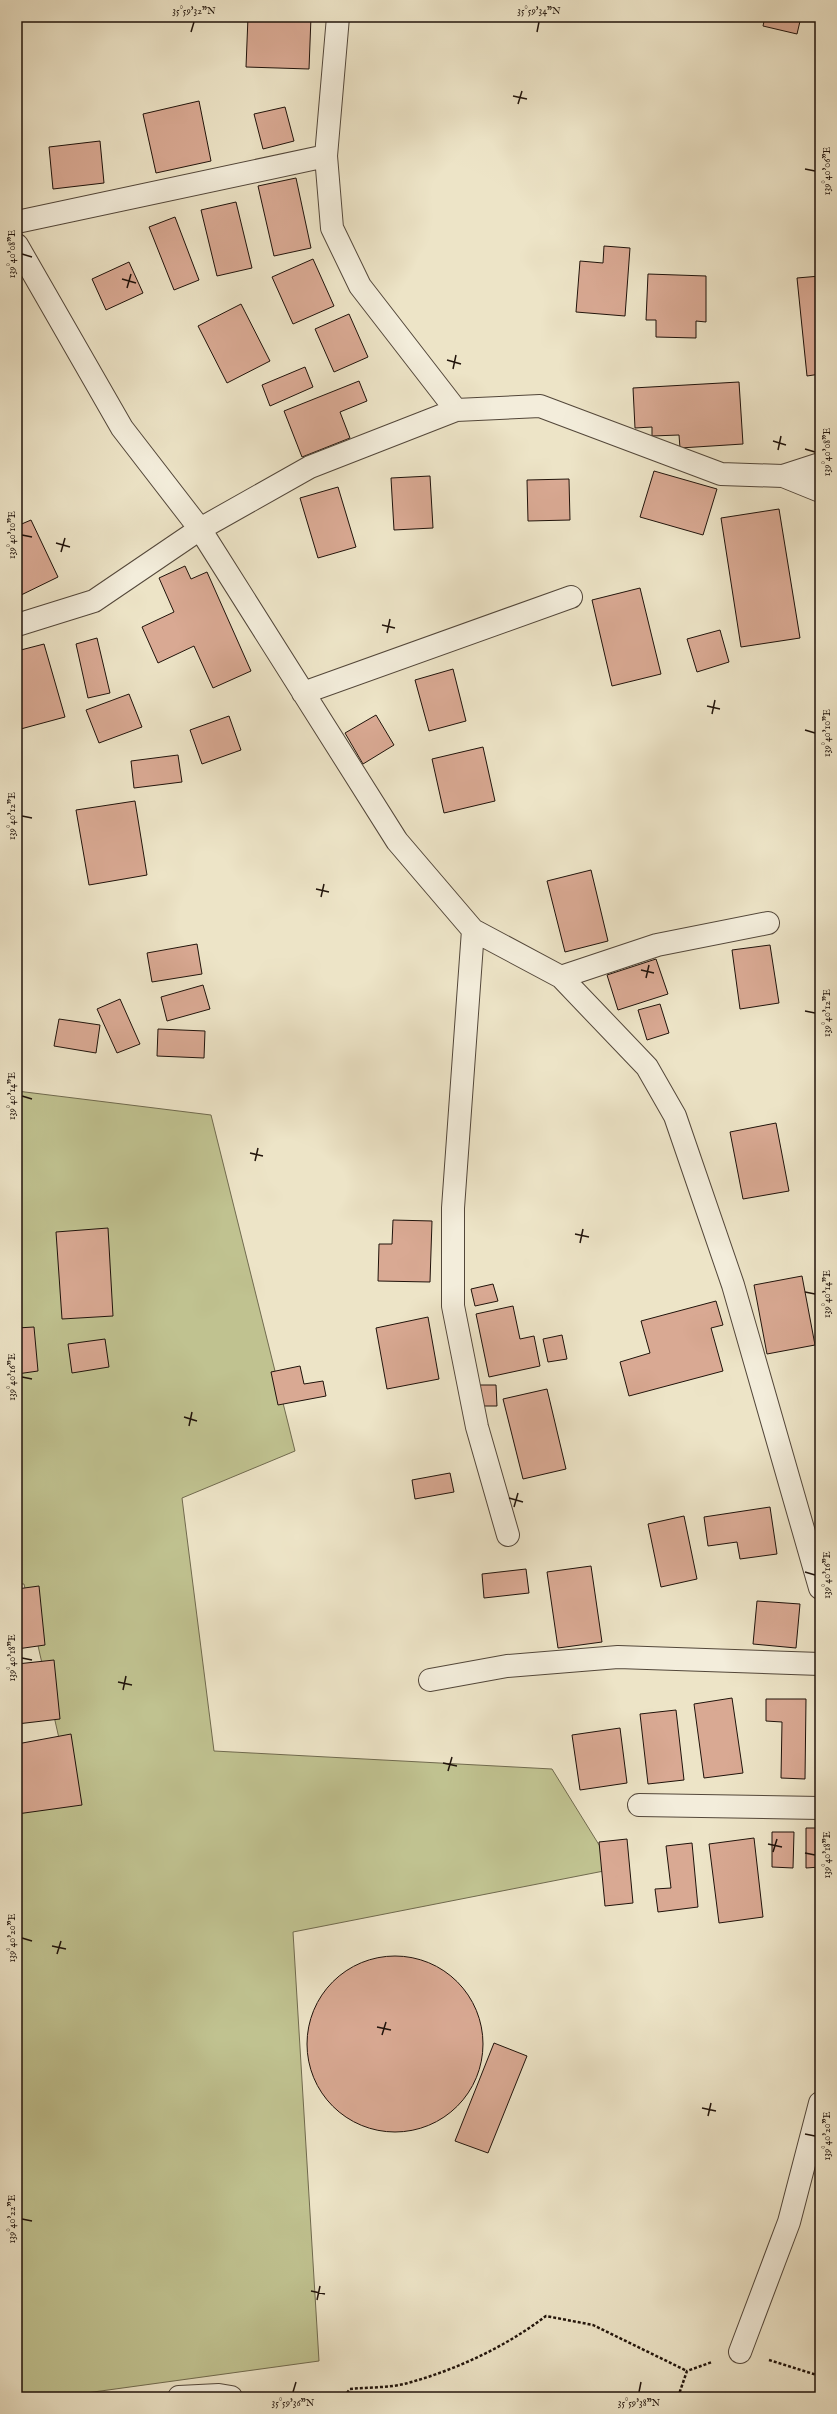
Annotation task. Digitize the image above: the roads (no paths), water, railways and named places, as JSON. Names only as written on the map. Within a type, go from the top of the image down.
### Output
[{"type":"street","points":[[338,17],[326,156],[332,228],[360,286],[456,410]]},
{"type":"street","points":[[17,222],[326,156]]},
{"type":"street","points":[[17,245],[122,428],[200,530],[397,841],[472,930],[561,977],[647,1067],[675,1116],[733,1285],[820,1588]]},
{"type":"street","points":[[17,625],[94,601],[200,530],[310,466],[456,410],[540,406],[721,474],[783,476],[820,464]]},
{"type":"street","points":[[783,476],[820,491]]},
{"type":"street","points":[[303,693],[571,597]]},
{"type":"street","points":[[561,977],[657,945],[768,923]]},
{"type":"street","points":[[472,930],[453,1208],[454,1306],[477,1427],[508,1535]]},
{"type":"street","points":[[430,1680],[507,1666],[618,1657],[820,1664]]},
{"type":"street","points":[[639,1805],[820,1808]]},
{"type":"street","points":[[740,2352],[789,2222],[820,2103]]},
{"type":"street","points":[[179,2397],[219,2394],[232,2397]]}]
